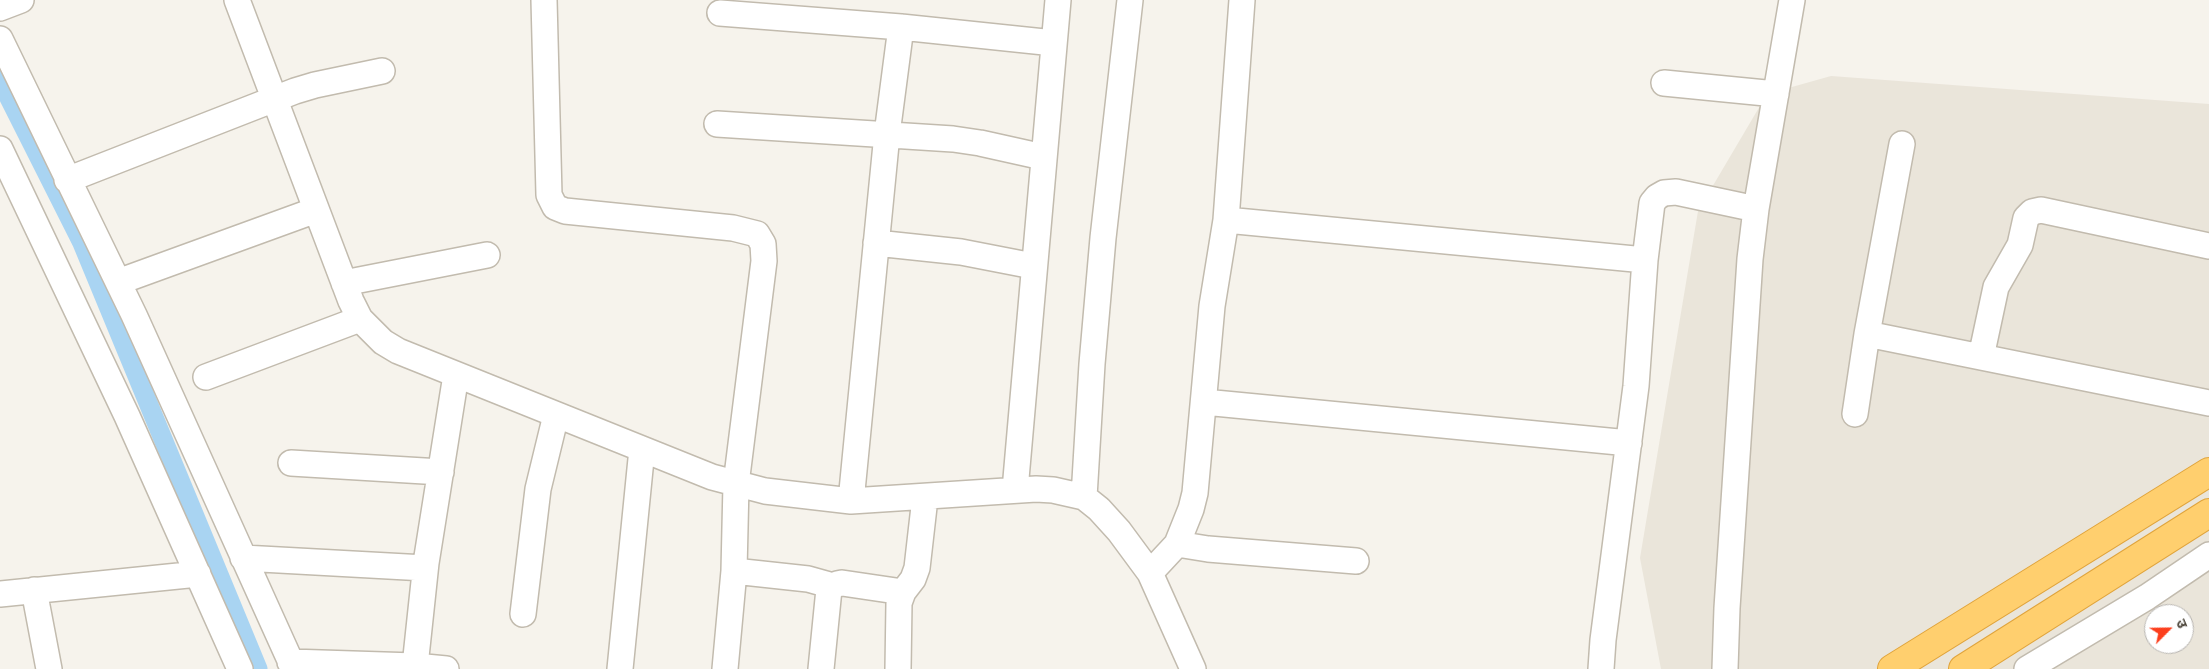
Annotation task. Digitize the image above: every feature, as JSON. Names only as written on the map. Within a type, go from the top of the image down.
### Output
[{"type":"highway","points":[[1892,669],[2209,472]]},
{"type":"highway","points":[[1963,669],[2209,513]]},
{"type":"street","points":[[0,8],[21,0]]},
{"type":"street","points":[[237,0],[344,283],[360,319],[383,342],[398,351],[456,375],[712,477],[765,491],[851,501],[925,498],[1015,490],[1053,490],[1084,497],[1099,509],[1120,531],[1150,573],[1193,669]]},
{"type":"street","points":[[544,0],[549,195],[555,207],[565,211],[733,228],[757,234],[763,244],[764,261],[736,484],[734,571],[725,669]]},
{"type":"street","points":[[1015,490],[1033,266],[1058,0]]},
{"type":"street","points":[[1084,497],[1092,364],[1103,238],[1130,0]]},
{"type":"street","points":[[1150,573],[1177,544],[1191,509],[1195,493],[1212,306],[1226,220],[1242,0]]},
{"type":"street","points":[[1725,669],[1726,616],[1745,326],[1756,208],[1792,0]]},
{"type":"street","points":[[720,12],[901,27],[1054,44]]},
{"type":"street","points":[[851,501],[887,134],[901,27]]},
{"type":"street","points":[[0,39],[118,282],[292,665],[415,666],[446,669]]},
{"type":"street","points":[[68,180],[315,85],[382,71]]},
{"type":"street","points":[[1664,83],[1776,94]]},
{"type":"street","points":[[717,124],[887,134],[980,143],[1043,157]]},
{"type":"street","points":[[1855,414],[1867,334],[1902,144]]},
{"type":"street","points":[[0,149],[127,416],[240,669]]},
{"type":"street","points":[[1601,669],[1603,640],[1636,386],[1645,260],[1652,204],[1657,197],[1664,193],[1676,192],[1756,208]]},
{"type":"street","points":[[118,282],[316,210]]},
{"type":"street","points":[[1981,357],[1996,287],[2020,245],[2026,218],[2032,212],[2041,210],[2209,246]]},
{"type":"street","points":[[1226,220],[1645,260]]},
{"type":"street","points":[[876,242],[960,252],[1033,266]]},
{"type":"street","points":[[344,283],[487,255]]},
{"type":"street","points":[[206,376],[360,319]]},
{"type":"street","points":[[1867,334],[2209,403]]},
{"type":"street","points":[[415,666],[425,568],[456,375]]},
{"type":"street","points":[[1204,402],[1629,443]]},
{"type":"street","points":[[523,614],[538,490],[556,415]]},
{"type":"street","points":[[620,669],[642,449]]},
{"type":"street","points":[[291,462],[441,472]]},
{"type":"street","points":[[898,669],[899,603],[902,592],[913,579],[918,568],[925,498]]},
{"type":"street","points":[[1177,544],[1208,549],[1356,561]]},
{"type":"street","points":[[2027,669],[2147,598],[2209,555]]},
{"type":"street","points":[[243,558],[425,568]]},
{"type":"street","points":[[734,571],[808,579],[833,586]]},
{"type":"street","points":[[0,594],[198,574]]},
{"type":"street","points":[[821,669],[829,589],[842,583],[902,592]]},
{"type":"street","points":[[34,590],[49,669]]},
{"type":"shaded area","points":[[1831,76],[2209,104],[2209,669],[1661,669],[1640,558],[1698,211],[1767,94]]},
{"type":"waterway","points":[[0,80],[82,243],[258,669]]}]
